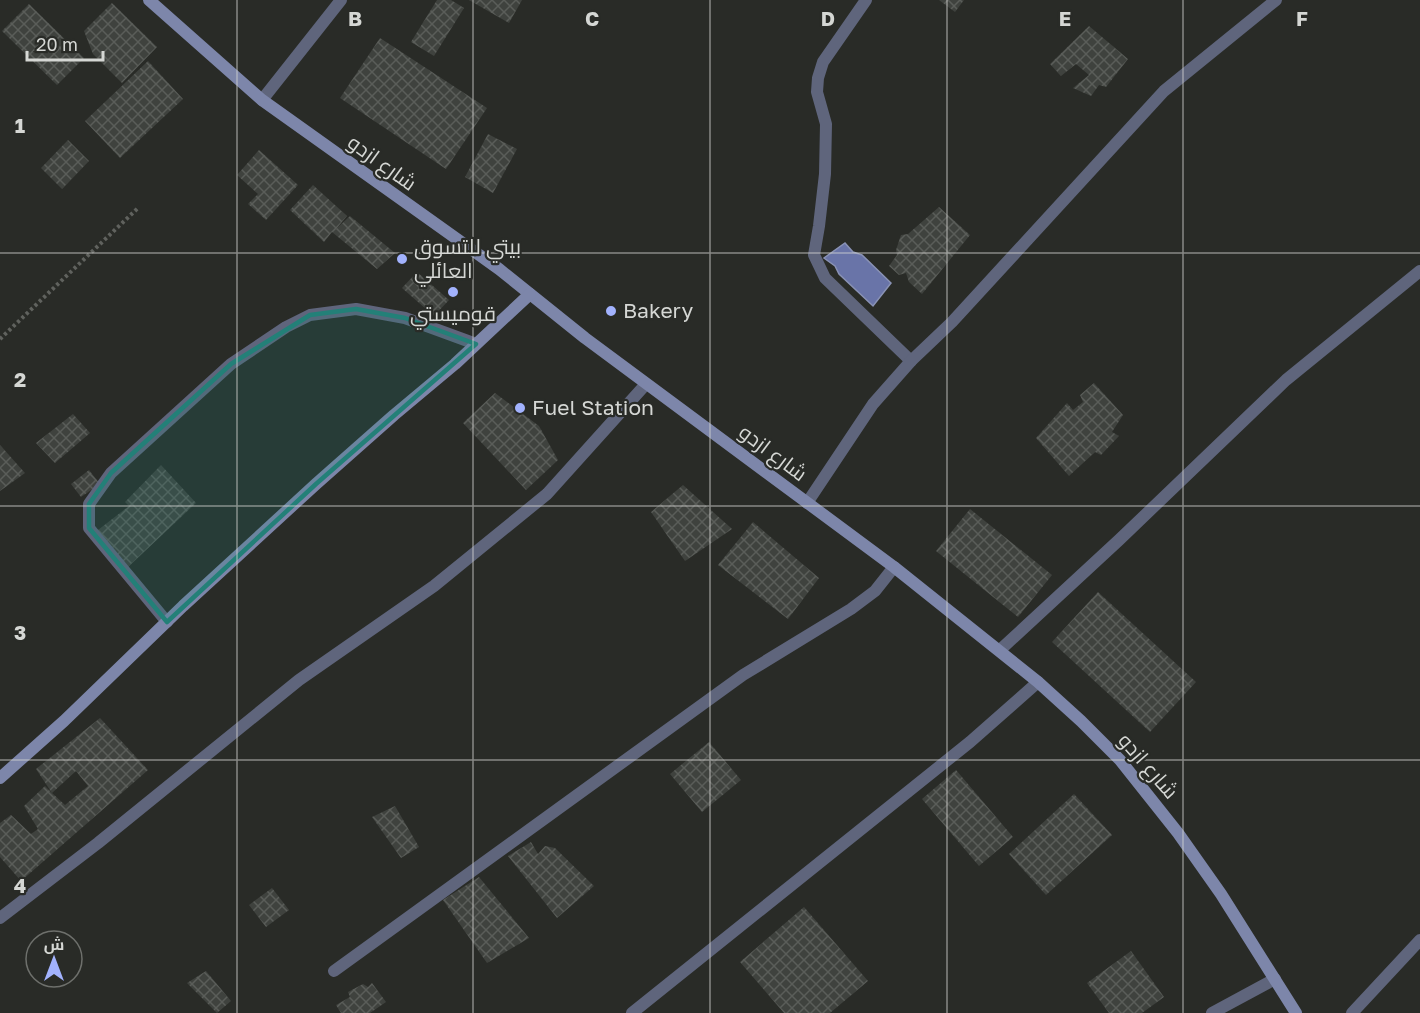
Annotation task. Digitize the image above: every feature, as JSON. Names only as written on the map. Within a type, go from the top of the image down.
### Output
[{"type":"street","name":"شارع ازدو","points":[[149,0],[262,100],[499,270],[646,384],[894,567],[1038,682],[1120,760],[1179,833],[1296,1013]]},
{"type":"street","points":[[262,100],[341,0]]},
{"type":"street","points":[[866,0],[823,62],[818,78],[817,92],[826,124],[825,174],[814,255],[825,278],[911,361]]},
{"type":"street","points":[[807,503],[873,404],[911,361],[952,322],[1164,91],[1276,0]]},
{"type":"street","points":[[1000,650],[1286,380],[1420,271]]},
{"type":"street","points":[[0,778],[64,722],[167,622],[316,484],[530,294]]},
{"type":"street","points":[[167,622],[89,528],[89,504],[111,473],[184,405],[231,364],[286,327],[310,315],[356,309],[405,318],[476,344]]},
{"type":"street","points":[[0,918],[98,843],[299,680],[434,586],[547,494],[646,384]]},
{"type":"street","points":[[334,971],[743,675],[851,609],[875,591],[894,567]]},
{"type":"street","points":[[632,1013],[970,742],[1038,682]]},
{"type":"street","points":[[1352,1013],[1420,940]]},
{"type":"street","points":[[1212,1013],[1275,979]]},
{"type":"path","points":[[0,339],[138,208]]},
{"type":"highlighted area","points":[[356,309],[405,318],[476,344],[316,484],[167,622],[89,528],[89,504],[111,473],[184,405],[231,364],[310,315]]},
{"type":"water","points":[[845,243],[853,252],[862,255],[891,283],[873,306],[839,274],[835,266],[824,258]]},
{"type":"building","points":[[437,0],[451,0],[464,8],[434,56],[411,42]]},
{"type":"building","points":[[469,0],[522,0],[509,23]]},
{"type":"building","points":[[939,0],[964,0],[955,12]]},
{"type":"building","points":[[112,3],[157,47],[122,83],[93,54],[84,31]]},
{"type":"building","points":[[29,4],[84,58],[57,85],[2,31]]},
{"type":"building","points":[[1089,26],[1128,59],[1106,87],[1099,85],[1091,96],[1073,88],[1089,75],[1076,64],[1061,76],[1050,64]]},
{"type":"building","points":[[380,38],[487,108],[446,169],[340,98]]},
{"type":"building","points":[[148,61],[183,99],[120,158],[85,121]]},
{"type":"building","points":[[488,134],[517,149],[493,193],[465,177]]},
{"type":"building","points":[[68,140],[89,161],[62,189],[41,168]]},
{"type":"building","points":[[259,150],[298,185],[266,220],[248,204],[258,194],[237,175]]},
{"type":"building","points":[[313,185],[347,216],[336,229],[350,216],[395,253],[377,269],[332,232],[324,242],[290,210]]},
{"type":"building","points":[[939,207],[970,235],[922,294],[909,282],[906,273],[899,275],[889,266],[897,255],[896,250],[901,235],[908,234]]},
{"type":"building","points":[[417,272],[449,300],[434,316],[402,288]]},
{"type":"building","points":[[1094,383],[1123,415],[1112,432],[1119,436],[1101,455],[1095,452],[1069,476],[1036,438],[1067,403],[1073,410],[1083,402],[1080,395]]},
{"type":"building","points":[[495,393],[539,426],[558,460],[526,490],[463,423]]},
{"type":"building","points":[[73,414],[90,433],[55,463],[36,443]]},
{"type":"building","points":[[0,445],[25,473],[0,491]]},
{"type":"building","points":[[161,465],[196,503],[128,567],[98,530],[129,506],[125,502]]},
{"type":"building","points":[[89,470],[100,484],[81,497],[71,484]]},
{"type":"building","points":[[683,485],[732,529],[685,561],[651,512]]},
{"type":"building","points":[[970,509],[1052,575],[1018,617],[936,551]]},
{"type":"building","points":[[753,522],[819,578],[788,619],[718,565]]},
{"type":"building","points":[[1098,592],[1196,682],[1150,732],[1052,642]]},
{"type":"building","points":[[100,718],[148,770],[21,881],[0,857],[0,823],[11,815],[31,834],[38,829],[24,806],[45,786],[52,793],[36,769]],"holes":[[[76,771],[88,786],[65,805],[52,793]]]},
{"type":"building","points":[[709,742],[741,780],[702,812],[670,774]]},
{"type":"building","points":[[956,770],[1013,837],[979,866],[922,799]]},
{"type":"building","points":[[1074,794],[1112,835],[1046,895],[1009,854]]},
{"type":"building","points":[[395,806],[419,847],[401,858],[372,817]]},
{"type":"building","points":[[531,842],[538,854],[545,846],[555,848],[594,886],[557,918],[508,856]]},
{"type":"building","points":[[479,877],[529,938],[487,963],[443,900]]},
{"type":"building","points":[[272,888],[289,910],[266,927],[249,905]]},
{"type":"building","points":[[804,907],[868,981],[830,1013],[784,1013],[740,962]]},
{"type":"building","points":[[1131,951],[1164,997],[1142,1013],[1109,1013],[1087,983]]},
{"type":"building","points":[[206,971],[231,1001],[217,1013],[187,983]]},
{"type":"building","points":[[372,983],[386,1002],[370,1013],[341,1013],[336,1005],[350,997],[348,992],[363,984],[368,987]]},
{"type":"place","name":"بيتي للتسوق العائلي","points":[[402,259]]},
{"type":"place","name":"قوميستي","points":[[453,292]]},
{"type":"place","name":"Bakery","points":[[611,311]]},
{"type":"place","name":"Fuel Station","points":[[520,408]]}]
